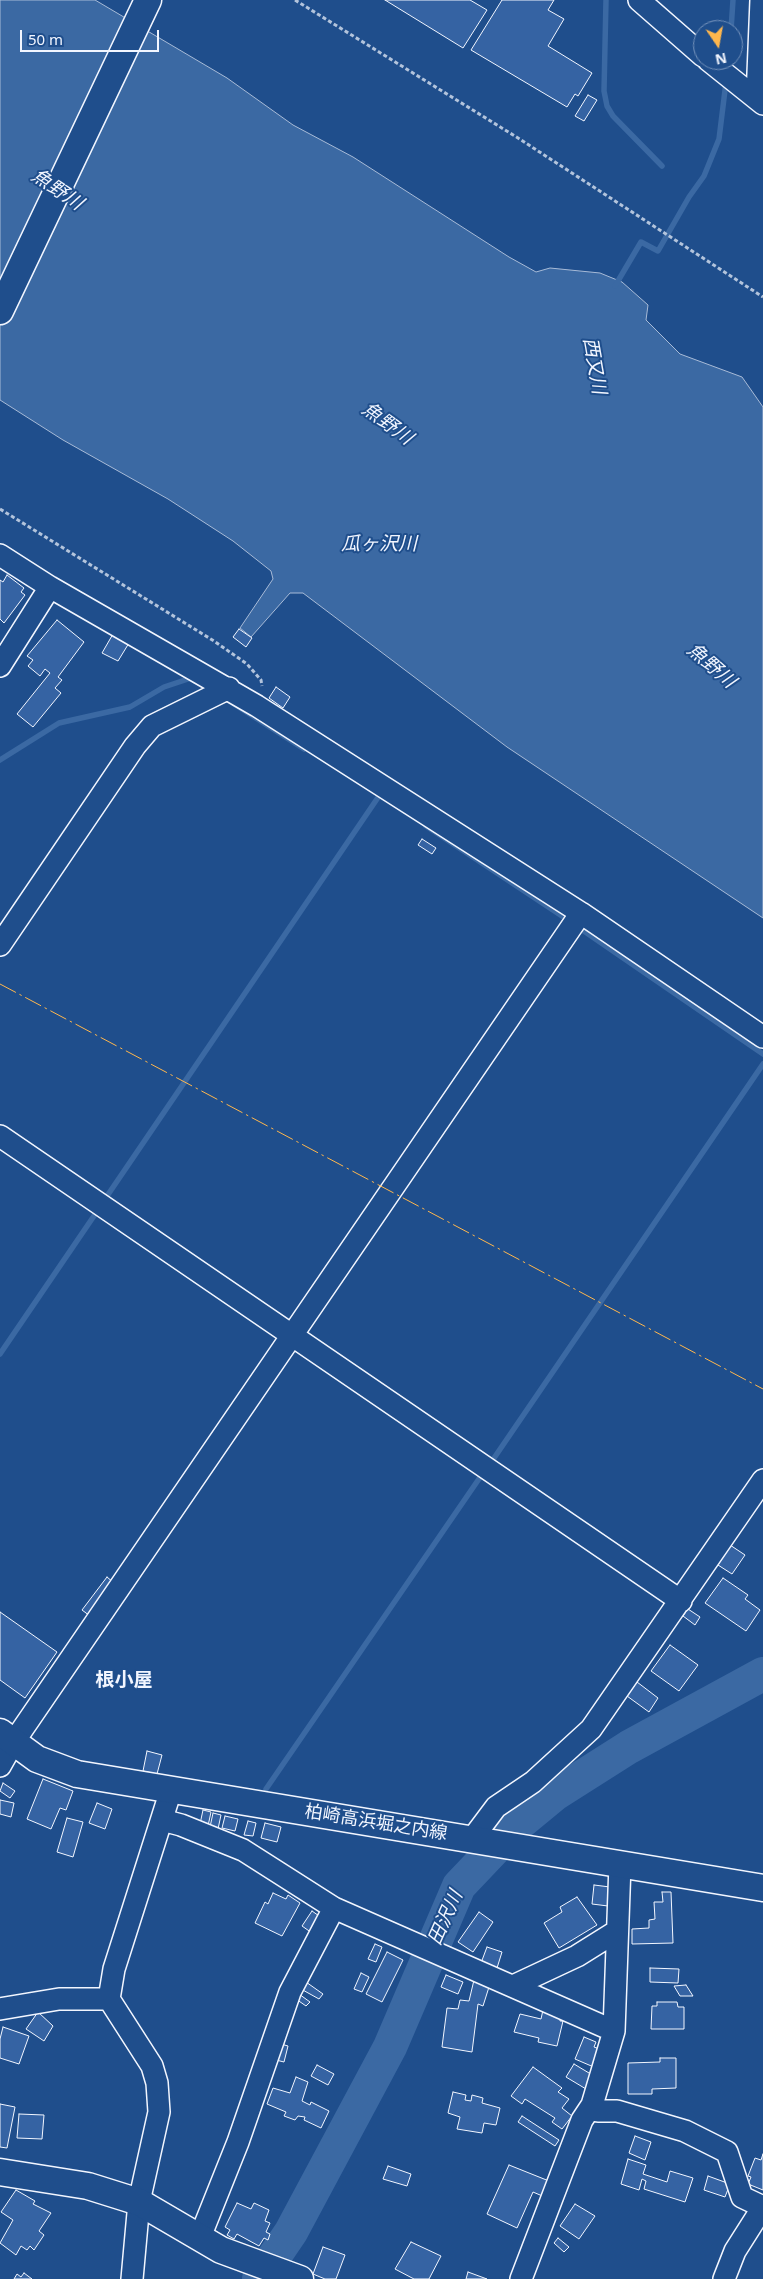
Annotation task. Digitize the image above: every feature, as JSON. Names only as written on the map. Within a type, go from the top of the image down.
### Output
[{"type":"main road","points":[[0,311],[148,0]]},
{"type":"main road","name":"柏崎高浜堀之内線","points":[[6,1738],[37,1759],[77,1774],[763,1888]]},
{"type":"main road","points":[[0,2172],[88,2186],[139,2202],[210,2243],[300,2279]]},
{"type":"street","points":[[639,0],[693,48]]},
{"type":"street","points":[[756,98],[761,0]]},
{"type":"street","points":[[720,70],[756,98]]},
{"type":"street","points":[[0,555],[50,587],[229,688],[581,913],[763,1037]]},
{"type":"street","points":[[0,666],[50,587]]},
{"type":"street","points":[[0,945],[135,746],[152,726],[229,688]]},
{"type":"street","points":[[0,1766],[6,1738],[292,1337],[581,913]]},
{"type":"street","points":[[0,1136],[681,1601]]},
{"type":"street","points":[[478,1840],[496,1807],[533,1782],[591,1729],[763,1480]]},
{"type":"street","points":[[132,2279],[139,2202],[159,2112],[157,2083],[152,2066],[109,1999],[114,1969],[171,1790]]},
{"type":"street","points":[[162,1820],[181,1825],[242,1850],[334,1908],[614,2032]]},
{"type":"street","points":[[521,2279],[582,2120],[592,2105],[614,2032],[620,1864]]},
{"type":"street","points":[[210,2243],[238,2142],[290,1992],[334,1908]]},
{"type":"street","points":[[513,1986],[577,1956],[617,1931]]},
{"type":"street","points":[[0,2009],[60,1999],[109,1999]]},
{"type":"street","points":[[592,2105],[598,2111],[617,2111],[684,2131],[727,2152],[742,2197],[763,2207],[735,2252],[724,2279]]},
{"type":"path","points":[[295,0],[656,226],[763,297]]},
{"type":"path","points":[[0,509],[214,640],[247,664],[261,680],[262,693]]},
{"type":"water","name":"魚野川","points":[[0,0],[95,0],[227,78],[293,125],[353,157],[509,257],[536,272],[550,268],[600,273],[622,282],[648,305],[646,320],[680,354],[742,377],[763,407],[763,918],[507,747],[303,593],[290,593],[251,637],[240,628],[273,579],[271,571],[233,541],[168,499],[63,440],[0,400]]},
{"type":"building","points":[[385,0],[470,0],[487,10],[463,48]]},
{"type":"building","points":[[502,0],[554,0],[548,10],[564,19],[548,46],[592,73],[578,96],[575,94],[567,107],[471,50]]},
{"type":"building","points":[[588,95],[597,100],[584,121],[575,116]]},
{"type":"building","points":[[7,575],[24,588],[21,592],[25,595],[4,623],[0,619],[0,580],[3,582]]},
{"type":"building","points":[[57,620],[84,642],[58,677],[62,680],[55,688],[61,693],[33,727],[17,714],[50,673],[45,669],[40,676],[28,666],[33,660],[27,656]]},
{"type":"building","points":[[239,629],[252,638],[246,647],[233,637]]},
{"type":"building","points":[[113,634],[129,643],[118,661],[102,653]]},
{"type":"building","points":[[276,687],[290,697],[283,708],[269,698]]},
{"type":"building","points":[[422,839],[436,848],[432,854],[418,845]]},
{"type":"building","points":[[730,1545],[745,1555],[732,1574],[718,1565]]},
{"type":"building","points":[[107,1577],[114,1583],[90,1616],[82,1610]]},
{"type":"building","points":[[723,1578],[748,1595],[745,1599],[760,1610],[746,1631],[705,1603]]},
{"type":"building","points":[[688,1609],[700,1617],[695,1625],[683,1616]]},
{"type":"building","points":[[0,1612],[57,1652],[25,1698],[0,1680]]},
{"type":"building","points":[[670,1645],[698,1665],[679,1691],[651,1671]]},
{"type":"building","points":[[637,1682],[658,1698],[649,1712],[627,1696]]},
{"type":"building","points":[[147,1751],[162,1755],[157,1774],[143,1771]]},
{"type":"building","points":[[43,1779],[73,1791],[66,1810],[60,1808],[51,1829],[27,1819]]},
{"type":"building","points":[[3,1783],[15,1791],[10,1798],[0,1791]]},
{"type":"building","points":[[0,1800],[14,1803],[11,1817],[0,1814]]},
{"type":"building","points":[[97,1803],[112,1809],[105,1829],[89,1823]]},
{"type":"building","points":[[203,1810],[211,1812],[208,1826],[200,1824]]},
{"type":"building","points":[[213,1813],[221,1815],[218,1829],[210,1827]]},
{"type":"building","points":[[225,1816],[238,1819],[235,1831],[222,1828]]},
{"type":"building","points":[[67,1818],[83,1822],[73,1857],[57,1852]]},
{"type":"building","points":[[248,1821],[256,1823],[253,1836],[244,1835]]},
{"type":"building","points":[[265,1823],[281,1827],[277,1842],[261,1838]]},
{"type":"building","points":[[594,1885],[610,1887],[608,1906],[592,1904]]},
{"type":"building","points":[[662,1892],[671,1892],[673,1943],[632,1944],[632,1929],[649,1928],[649,1920],[655,1919],[654,1902],[663,1902]]},
{"type":"building","points":[[273,1893],[286,1899],[288,1895],[300,1903],[282,1936],[255,1923],[265,1902],[268,1904]]},
{"type":"building","points":[[577,1897],[597,1925],[559,1948],[544,1923],[562,1912],[560,1907]]},
{"type":"building","points":[[312,1911],[322,1918],[312,1933],[302,1926]]},
{"type":"building","points":[[479,1912],[493,1922],[473,1952],[458,1942]]},
{"type":"building","points":[[375,1944],[382,1947],[376,1962],[368,1959]]},
{"type":"building","points":[[487,1947],[502,1952],[497,1968],[481,1963]]},
{"type":"building","points":[[387,1952],[403,1960],[382,2002],[366,1994]]},
{"type":"building","points":[[650,1968],[679,1969],[678,1983],[650,1982]]},
{"type":"building","points":[[361,1973],[369,1977],[362,1992],[354,1989]]},
{"type":"building","points":[[446,1975],[463,1982],[458,1994],[441,1987]]},
{"type":"building","points":[[474,1980],[489,1987],[483,2006],[478,2004],[472,2052],[442,2047],[447,2008],[458,2009],[460,2000],[469,2001]]},
{"type":"building","points":[[306,1982],[323,1994],[319,1999],[301,1989]]},
{"type":"building","points":[[686,1985],[693,1996],[680,1996],[674,1986]]},
{"type":"building","points":[[299,1994],[310,2002],[306,2006],[296,1999]]},
{"type":"building","points":[[657,2002],[677,2002],[678,2007],[684,2007],[684,2029],[651,2029],[652,2006],[657,2006]]},
{"type":"building","points":[[543,2010],[561,2012],[560,2021],[563,2021],[557,2046],[538,2042],[539,2038],[514,2032],[520,2014],[541,2019]]},
{"type":"building","points":[[38,2012],[53,2026],[44,2041],[26,2029]]},
{"type":"building","points":[[3,2027],[29,2036],[19,2064],[0,2058],[0,2039]]},
{"type":"building","points":[[584,2037],[596,2042],[594,2047],[602,2050],[596,2068],[575,2059]]},
{"type":"building","points":[[281,2044],[288,2046],[284,2062],[276,2060]]},
{"type":"building","points":[[660,2058],[676,2058],[676,2088],[652,2089],[652,2094],[628,2094],[628,2063],[660,2062]]},
{"type":"building","points":[[574,2064],[594,2076],[586,2089],[566,2077]]},
{"type":"building","points":[[317,2065],[334,2074],[328,2085],[311,2076]]},
{"type":"building","points":[[533,2067],[562,2088],[558,2092],[569,2099],[562,2108],[572,2116],[562,2129],[552,2122],[555,2118],[525,2099],[522,2104],[511,2096]]},
{"type":"building","points":[[296,2077],[308,2082],[302,2101],[310,2105],[311,2102],[329,2111],[321,2128],[304,2120],[305,2117],[298,2116],[295,2120],[284,2116],[286,2112],[267,2104],[273,2088],[290,2093]]},
{"type":"building","points":[[453,2092],[466,2095],[465,2100],[471,2101],[472,2095],[483,2098],[482,2103],[500,2108],[496,2125],[484,2123],[482,2133],[457,2129],[460,2117],[448,2113]]},
{"type":"building","points":[[0,2104],[15,2107],[7,2148],[0,2147]]},
{"type":"building","points":[[19,2114],[44,2115],[42,2139],[17,2138]]},
{"type":"building","points":[[522,2116],[559,2140],[555,2146],[518,2122]]},
{"type":"building","points":[[635,2136],[651,2142],[645,2160],[629,2153]]},
{"type":"building","points":[[763,2154],[763,2190],[748,2184],[751,2177],[748,2176],[755,2158],[761,2160]]},
{"type":"building","points":[[628,2159],[646,2165],[643,2174],[667,2182],[670,2171],[693,2178],[685,2202],[644,2189],[646,2181],[642,2179],[639,2190],[621,2184]]},
{"type":"building","points":[[509,2165],[554,2183],[547,2198],[533,2192],[517,2228],[487,2214]]},
{"type":"building","points":[[388,2166],[411,2174],[407,2186],[383,2179]]},
{"type":"building","points":[[708,2176],[730,2184],[725,2197],[704,2190]]},
{"type":"building","points":[[16,2190],[35,2201],[33,2204],[51,2213],[39,2231],[44,2235],[34,2250],[30,2246],[27,2250],[21,2246],[16,2255],[0,2243],[13,2220],[1,2212]]},
{"type":"building","points":[[237,2203],[251,2209],[254,2203],[269,2210],[265,2221],[270,2223],[266,2232],[270,2234],[268,2240],[264,2238],[259,2246],[237,2234],[234,2239],[227,2235],[230,2230],[225,2227]]},
{"type":"building","points":[[575,2204],[595,2216],[579,2239],[560,2226]]},
{"type":"building","points":[[558,2238],[569,2247],[564,2252],[554,2243]]},
{"type":"building","points":[[411,2242],[441,2256],[429,2279],[414,2279],[395,2269]]},
{"type":"building","points":[[323,2247],[345,2255],[336,2279],[325,2279],[313,2274]]},
{"type":"building","points":[[468,2272],[487,2279],[466,2279]]},
{"type":"building","points":[[24,2273],[32,2279],[14,2279],[17,2274],[21,2277]]},
{"type":"waterway","points":[[606,0],[604,91],[607,106],[613,116],[662,166]]},
{"type":"waterway","name":"西又川","points":[[732,20],[733,0]]},
{"type":"waterway","name":"西又川","points":[[615,286],[641,242],[658,251],[689,197],[704,176],[719,139],[726,82]]},
{"type":"waterway","name":"瓜ヶ沢川","points":[[0,760],[59,723],[130,707],[164,687],[191,678],[195,681]]},
{"type":"waterway","points":[[234,704],[304,749]]},
{"type":"waterway","points":[[105,1199],[379,796]]},
{"type":"waterway","points":[[426,826],[568,920]]},
{"type":"waterway","points":[[578,927],[763,1054]]},
{"type":"waterway","points":[[492,1461],[763,1064]]},
{"type":"waterway","points":[[0,1354],[98,1210]]},
{"type":"waterway","points":[[266,1789],[483,1473]]},
{"type":"waterway","name":"田沢川","points":[[259,2279],[291,2232],[390,2047],[459,1886],[515,1827],[555,1794],[629,1747],[763,1674]]},
{"type":"power","points":[[0,984],[763,1389]]},
{"type":"district","name":"根小屋","points":[[124,1681]]}]
